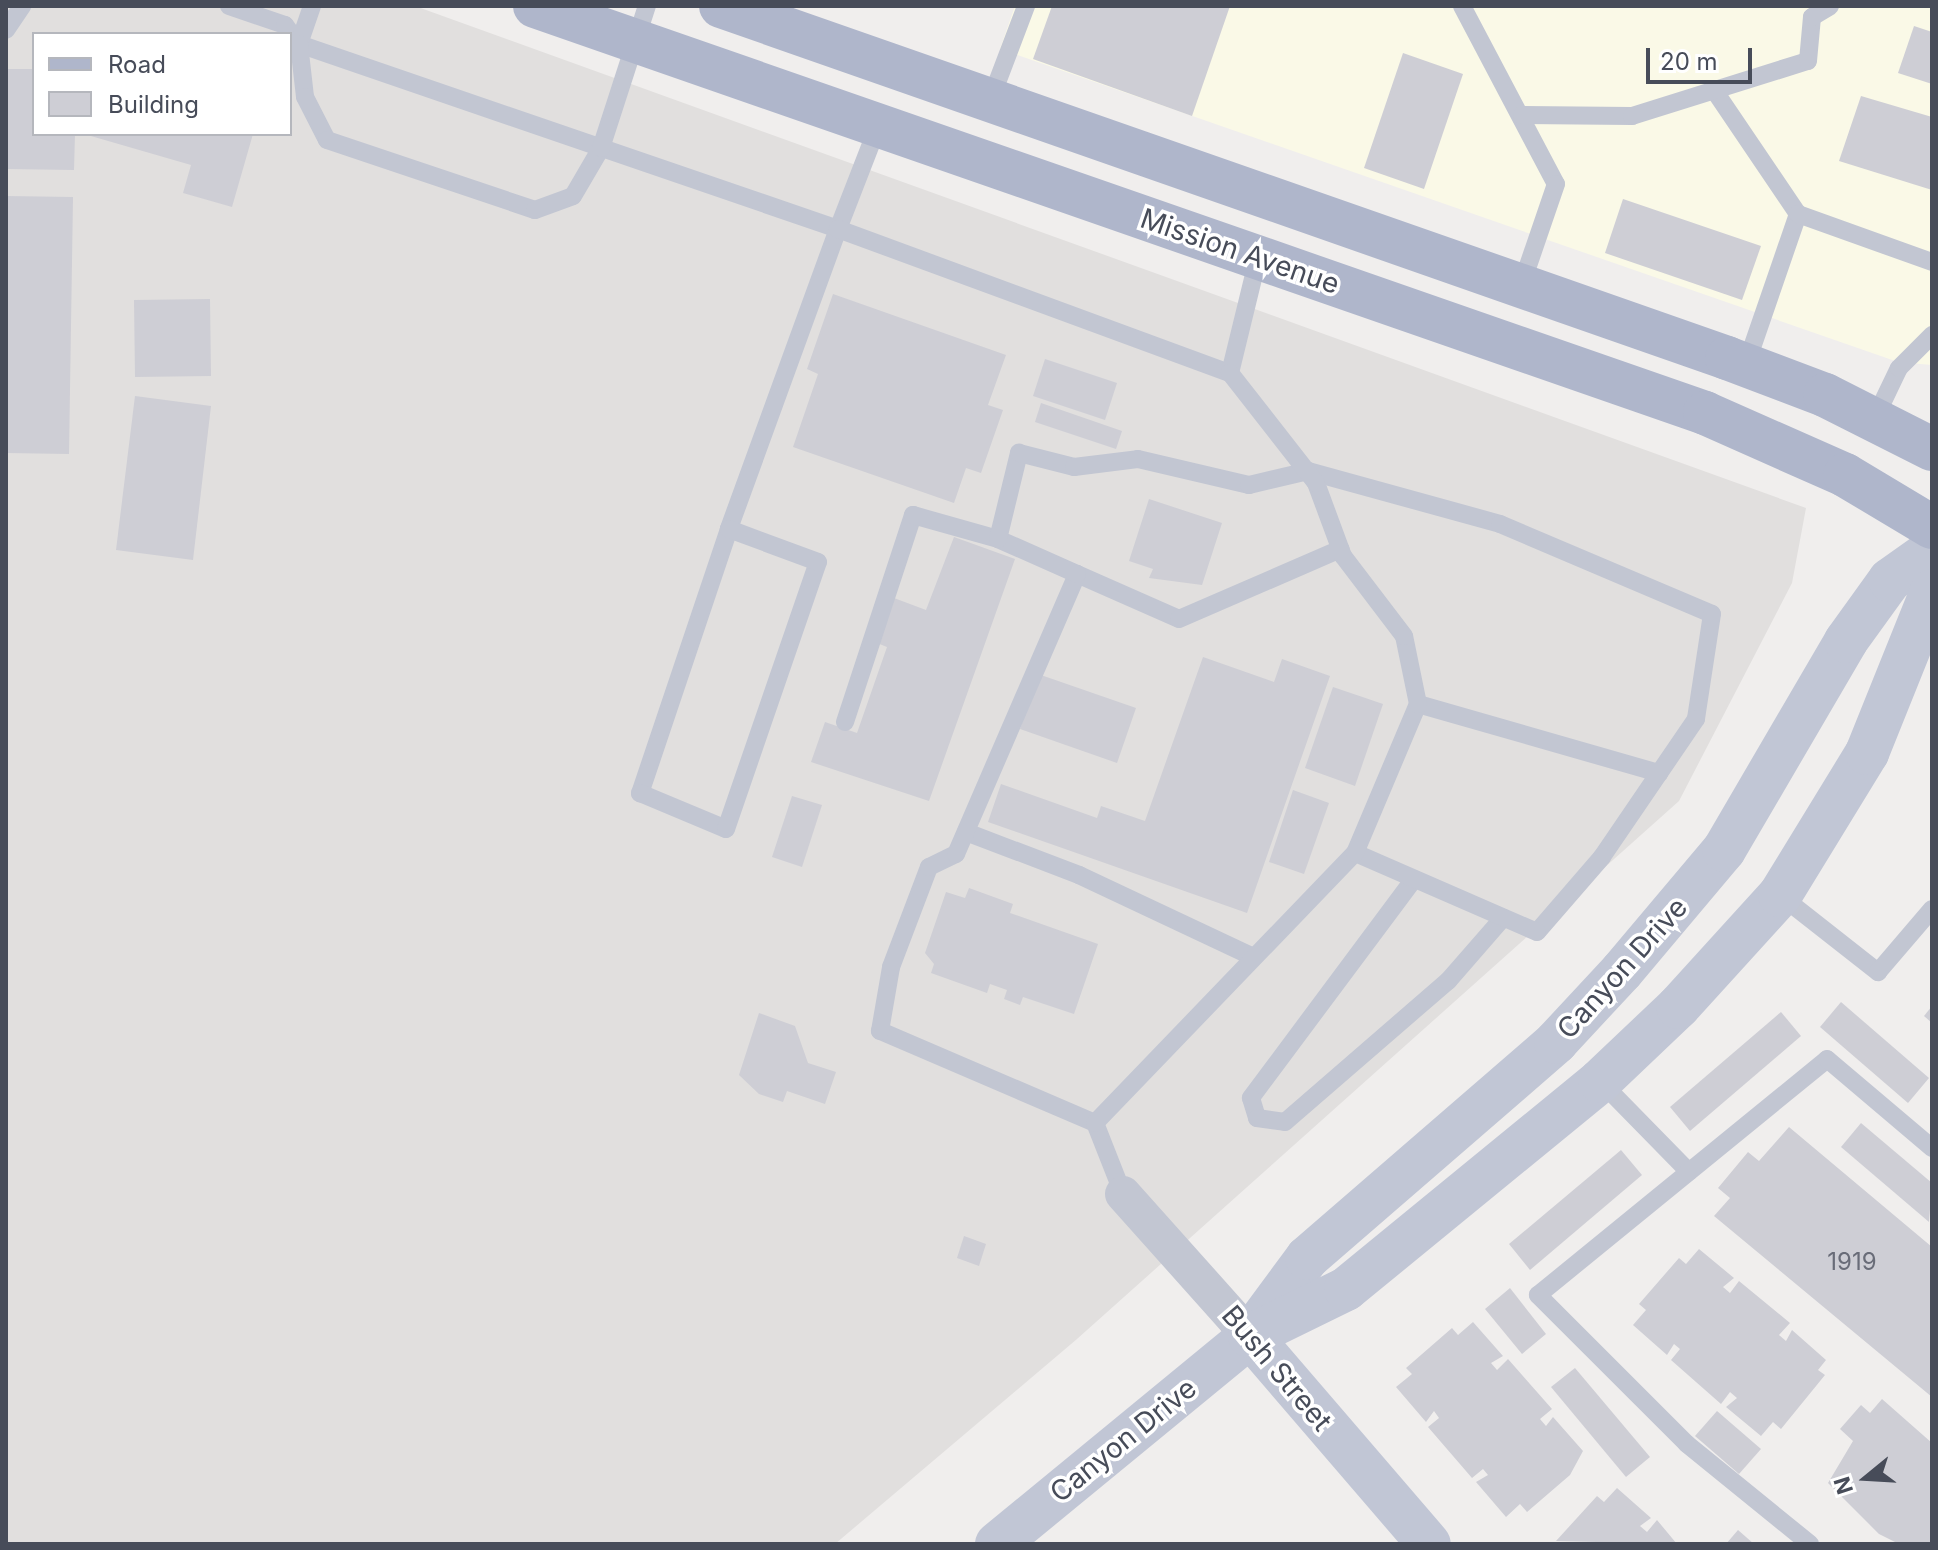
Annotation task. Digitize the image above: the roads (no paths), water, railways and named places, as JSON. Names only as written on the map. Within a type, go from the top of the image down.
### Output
[{"type":"main road","name":"Mission Avenue","points":[[535,6],[642,24],[878,126],[1705,413],[1845,475],[1932,527]]},
{"type":"main road","name":"Mission Avenue","points":[[721,6],[1746,365],[1875,418],[1932,449]]},
{"type":"main road","name":"Canyon Drive","points":[[1250,1336],[1307,1258],[1556,1042],[1622,971],[1724,850],[1846,641],[1890,580],[1932,550]]},
{"type":"main road","name":"Canyon Drive","points":[[997,1544],[1250,1336],[1346,1289],[1600,1081],[1780,895],[1867,753],[1932,591]]},
{"type":"main road","name":"Bush Street","points":[[1250,1336],[1429,1544]]},
{"type":"street","name":"Bush Street","points":[[1123,1194],[1250,1336]]},
{"type":"lane","points":[[6,30],[22,6]]},
{"type":"lane","points":[[229,6],[285,25],[290,32]]},
{"type":"lane","points":[[312,6],[299,44],[305,97],[327,140],[535,210],[573,196],[601,148],[642,24]]},
{"type":"lane","points":[[990,101],[1026,6]]},
{"type":"lane","points":[[1462,6],[1556,184],[1521,286]]},
{"type":"lane","points":[[1522,115],[1632,116],[1808,61],[1812,17],[1830,6]]},
{"type":"lane","points":[[292,34],[299,44],[838,229],[1230,373],[1308,471],[1341,549],[1404,636],[1418,704],[1355,853],[1095,1123]]},
{"type":"lane","points":[[1714,90],[1798,214],[1932,262]]},
{"type":"lane","points":[[729,529],[818,562],[726,829],[640,793],[729,529],[878,126]]},
{"type":"lane","points":[[1746,365],[1798,214]]},
{"type":"lane","points":[[1230,373],[1258,258]]},
{"type":"lane","points":[[1875,418],[1899,368],[1932,335]]},
{"type":"lane","points":[[998,539],[1019,453],[1074,467],[1138,459],[1249,485],[1308,471],[1500,524],[1712,614],[1696,719],[1602,857],[1537,932],[1355,853]]},
{"type":"lane","points":[[845,722],[913,515],[998,539],[1179,619],[1341,549]]},
{"type":"lane","points":[[1077,574],[956,854],[929,867],[891,967],[880,1031],[1095,1123],[1123,1194]]},
{"type":"lane","points":[[1418,704],[1659,773]]},
{"type":"lane","points":[[966,832],[1079,875],[1253,957]]},
{"type":"lane","points":[[1414,879],[1251,1098],[1257,1118],[1285,1122],[1448,981],[1503,918]]},
{"type":"lane","points":[[1780,895],[1878,972],[1932,909]]},
{"type":"lane","points":[[1810,1544],[1687,1444],[1538,1295],[1827,1059],[1932,1148]]},
{"type":"lane","points":[[1600,1081],[1689,1172]]}]
